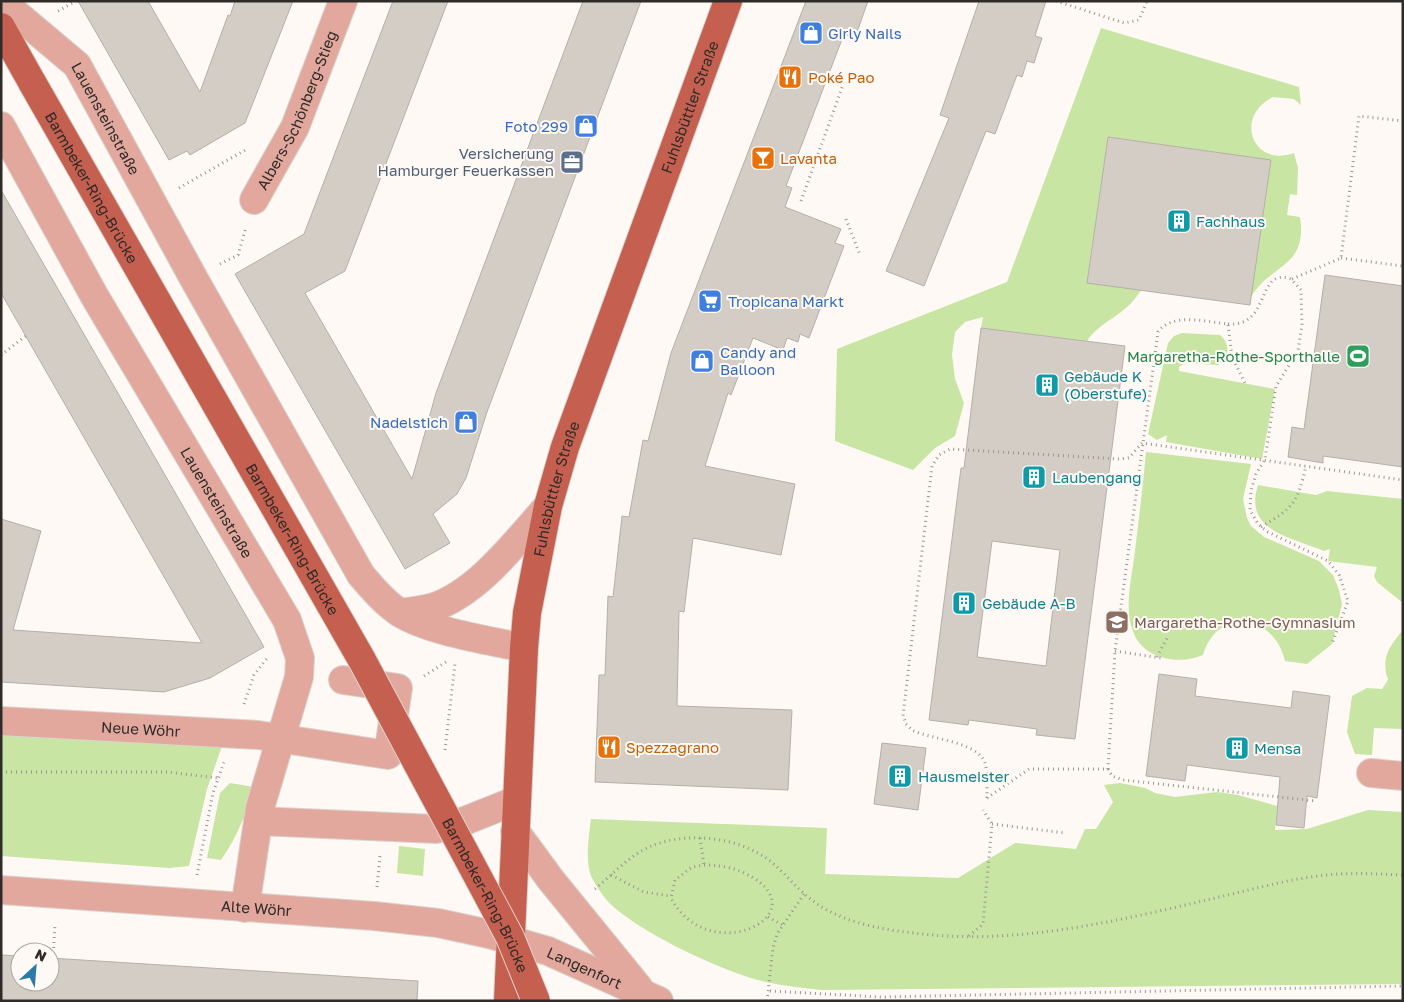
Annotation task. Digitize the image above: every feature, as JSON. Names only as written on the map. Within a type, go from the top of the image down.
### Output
[{"type":"main road","name":"Fuhlsbüttler Straße","points":[[508,1001],[524,648],[527,613],[548,506],[564,447],[728,1]]},
{"type":"main road","name":"Barmbeker-Ring-Brücke","points":[[1,27],[362,660],[510,937],[536,1001]]},
{"type":"street","name":"Lauensteinstraße","points":[[1,1],[77,65],[361,575],[378,596],[400,613],[423,623],[459,644],[524,648]]},
{"type":"street","name":"Albers-Schönberg-Stieg","points":[[254,200],[296,127],[343,1]]},
{"type":"street","name":"Lauensteinstraße","points":[[1,126],[95,297],[287,620],[300,658],[299,677],[258,821],[245,908]]},
{"type":"street","points":[[400,613],[436,606],[465,591],[486,572],[548,506]]},
{"type":"street","points":[[343,680],[398,688]]},
{"type":"street","name":"Neue Wöhr","points":[[1,721],[233,733],[388,755],[398,688]]},
{"type":"street","points":[[1371,773],[1403,776]]},
{"type":"street","points":[[258,821],[436,829],[462,822],[517,800]]},
{"type":"street","points":[[515,831],[573,908],[651,997]]},
{"type":"street","name":"Alte Wöhr","points":[[1,890],[374,916],[438,923],[510,940]]},
{"type":"street","name":"Langenfort","points":[[510,940],[561,956],[651,997]]},
{"type":"path","points":[[1056,1],[1124,23],[1139,20],[1147,1]]},
{"type":"path","points":[[802,201],[843,85]]},
{"type":"path","points":[[1342,258],[1358,116],[1403,121]]},
{"type":"path","points":[[153,202],[272,135],[296,127]]},
{"type":"path","name":"Albers-Schönberg-Stieg","points":[[194,278],[238,255],[254,200]]},
{"type":"path","points":[[846,219],[860,255]]},
{"type":"path","points":[[1316,802],[1122,780],[1112,776],[1108,769],[1116,651],[1158,332],[1169,322],[1185,320],[1239,324],[1251,318],[1259,308],[1266,289],[1272,281],[1282,278],[1291,279],[1342,258],[1403,266]]},
{"type":"path","points":[[1291,279],[1302,290],[1302,324],[1298,351],[1276,386],[1266,459],[1256,474],[1251,491],[1250,510],[1261,528],[1328,561],[1339,575],[1348,601],[1332,644]]},
{"type":"path","points":[[1228,324],[1232,357],[1245,383]]},
{"type":"path","points":[[1,355],[26,336]]},
{"type":"path","points":[[1142,443],[1266,459],[1403,480]]},
{"type":"path","points":[[1108,769],[1029,769],[987,798],[986,768],[980,755],[971,748],[912,730],[906,724],[903,716],[932,466],[939,455],[950,449],[1119,459],[1129,458],[1142,443]]},
{"type":"path","points":[[1261,528],[1286,512],[1294,503],[1306,466]]},
{"type":"path","points":[[1116,651],[1159,658],[1167,638]]},
{"type":"path","points":[[398,688],[436,670],[459,644]]},
{"type":"path","points":[[445,751],[459,644]]},
{"type":"path","points":[[1,772],[167,772],[218,778]]},
{"type":"path","points":[[969,936],[983,924],[992,824],[984,810]]},
{"type":"path","points":[[992,824],[1064,833]]},
{"type":"path","points":[[374,916],[382,826]]},
{"type":"path","points":[[573,908],[636,854],[650,846],[674,840],[700,838],[736,844],[757,852],[776,866],[804,894],[826,910],[876,928],[916,934],[992,938],[1080,926],[1182,906],[1285,882],[1337,874],[1403,874]]},
{"type":"path","points":[[700,838],[704,864]]},
{"type":"path","points":[[704,864],[733,868],[762,883],[771,898],[771,908],[768,917],[754,928],[726,933],[711,931],[694,924],[684,917],[670,896],[675,880],[682,872],[704,864]]},
{"type":"path","points":[[611,875],[644,892],[670,896]]},
{"type":"path","points":[[767,1001],[770,991],[773,948],[783,925],[804,894]]},
{"type":"path","points":[[768,917],[783,925]]},
{"type":"path","points":[[770,991],[881,997],[1403,986]]},
{"type":"green space","points":[[1101,28],[1299,87],[1301,105],[1294,99],[1273,97],[1261,106],[1254,116],[1251,127],[1253,138],[1259,147],[1268,153],[1280,156],[1294,153],[1298,168],[1297,195],[1290,194],[1287,215],[1300,217],[1301,234],[1299,246],[1293,256],[1268,277],[1251,297],[1271,160],[1108,137],[1087,282],[1141,290],[1135,299],[1087,341],[981,328],[983,317],[965,322],[955,332],[952,355],[955,379],[964,403],[955,436],[935,448],[913,470],[835,441],[837,349],[1007,282]]},
{"type":"green space","points":[[1182,333],[1220,335],[1226,342],[1227,350],[1222,362],[1218,365],[1185,363],[1179,367],[1179,371],[1275,389],[1262,459],[1166,442],[1167,435],[1157,440],[1148,434],[1168,343],[1174,336]]},
{"type":"green space","points":[[1146,452],[1251,464],[1243,499],[1247,518],[1251,526],[1264,537],[1319,561],[1333,575],[1342,604],[1332,644],[1307,664],[1285,661],[1279,645],[1270,633],[1258,625],[1245,622],[1232,623],[1220,629],[1210,640],[1203,655],[1184,660],[1174,660],[1155,655],[1139,643],[1131,624],[1129,604]]},
{"type":"green space","points":[[1258,485],[1316,495],[1327,491],[1403,499],[1403,603],[1377,582],[1374,576],[1377,567],[1328,561],[1330,549],[1324,551],[1273,530],[1257,513],[1255,500]]},
{"type":"green space","points":[[1403,630],[1403,729],[1374,728],[1372,755],[1355,754],[1347,732],[1352,696],[1367,688],[1382,689],[1388,680],[1385,665],[1387,654],[1393,642]]},
{"type":"green space","points":[[1,729],[222,746],[207,789],[189,866],[169,868],[1,856]]},
{"type":"green space","points":[[230,783],[254,787],[248,807],[232,843],[221,860],[207,858],[220,793]]},
{"type":"green space","points":[[1120,783],[1175,797],[1217,792],[1238,795],[1277,806],[1275,830],[1307,829],[1368,810],[1403,812],[1403,984],[822,990],[787,986],[730,971],[647,931],[630,920],[609,902],[596,885],[589,870],[588,848],[591,819],[827,828],[825,874],[958,878],[1015,843],[1076,849],[1085,829],[1096,829],[1113,802],[1104,785]]},
{"type":"green space","points":[[399,846],[425,849],[423,876],[397,873]]},
{"type":"building","points":[[78,1],[148,1],[200,92],[228,15],[230,16],[235,1],[293,1],[245,123],[190,155],[187,151],[169,160]]},
{"type":"building","points":[[393,1],[448,1],[345,271],[305,293],[412,479],[436,393],[583,1],[641,1],[487,412],[466,478],[457,494],[433,514],[450,543],[405,569],[235,274],[304,234]]},
{"type":"building","points":[[806,1],[868,1],[855,38],[844,34],[786,186],[792,188],[785,207],[841,229],[835,243],[844,246],[809,338],[800,334],[798,342],[787,338],[783,350],[753,338],[731,395],[728,393],[705,466],[795,484],[781,555],[693,538],[684,612],[679,611],[677,706],[792,710],[788,790],[595,782],[599,675],[605,675],[608,596],[613,597],[622,516],[629,517],[643,440],[648,441],[671,353]]},
{"type":"building","points":[[979,1],[1046,1],[1035,36],[1042,38],[1034,63],[1027,61],[1022,77],[1017,75],[995,134],[986,131],[924,286],[886,271],[949,118],[940,115]]},
{"type":"building","name":"Fachhaus","points":[[1108,137],[1271,160],[1250,305],[1087,283]]},
{"type":"building","points":[[1,190],[264,647],[210,678],[164,692],[1,682],[1,519],[41,531],[13,630],[202,643],[1,293]]},
{"type":"building","name":"Margaretha-Rothe-Sporthalle","points":[[1325,275],[1403,286],[1403,467],[1323,456],[1323,463],[1288,457],[1292,427],[1304,429]]},
{"type":"building","points":[[981,328],[1125,346],[1075,739],[1036,735],[1037,729],[969,720],[968,725],[929,720],[961,468],[964,468]],"holes":[[[992,541],[1060,550],[1046,666],[977,657]]]},
{"type":"building","name":"Mensa","points":[[1159,674],[1197,679],[1195,696],[1291,708],[1293,691],[1330,696],[1317,798],[1307,796],[1304,828],[1276,825],[1280,777],[1187,765],[1185,781],[1146,776]]},
{"type":"building","name":"Hausmeister","points":[[882,743],[926,748],[918,810],[874,804]]},
{"type":"building","points":[[1,955],[10,955],[10,992],[60,992],[60,959],[418,981],[417,1001],[1,1001]]},
{"type":"place","name":"Girly Nails","points":[[811,33]]},
{"type":"place","name":"Poké Pao","points":[[790,77]]},
{"type":"place","name":"Foto 299","points":[[586,126]]},
{"type":"place","name":"Lavanta","points":[[763,158]]},
{"type":"place","name":"Versicherung Hamburger Feuerkassen","points":[[572,162]]},
{"type":"place","name":"Fachhaus","points":[[1179,221]]},
{"type":"place","name":"Tropicana Markt","points":[[710,301]]},
{"type":"place","name":"Margaretha-Rothe-Sporthalle","points":[[1358,356]]},
{"type":"place","name":"Candy and Balloon","points":[[702,361]]},
{"type":"place","name":"Gebäude K (Oberstufe)","points":[[1047,385]]},
{"type":"place","name":"Nadelstich","points":[[466,422]]},
{"type":"place","name":"Laubengang","points":[[1034,477]]},
{"type":"place","name":"Gebäude A-B","points":[[964,603]]},
{"type":"place","name":"Margaretha-Rothe-Gymnasium","points":[[1117,622]]},
{"type":"place","name":"Spezzagrano","points":[[609,747]]},
{"type":"place","name":"Mensa","points":[[1237,748]]},
{"type":"place","name":"Hausmeister","points":[[900,776]]}]
